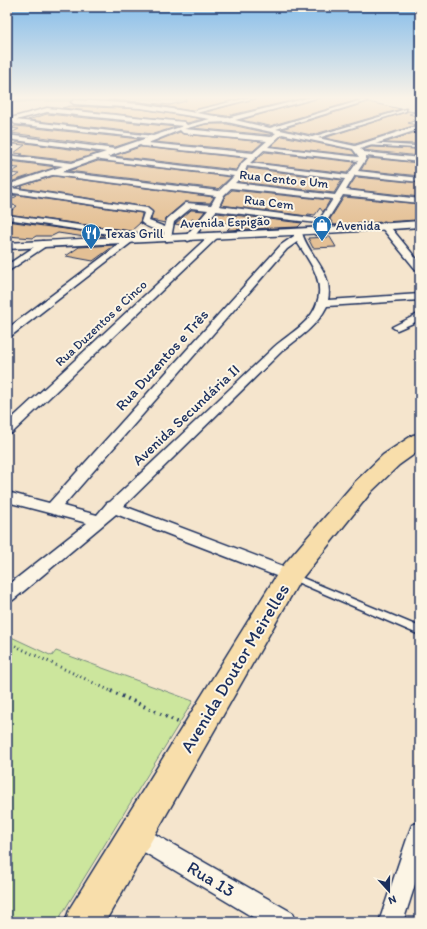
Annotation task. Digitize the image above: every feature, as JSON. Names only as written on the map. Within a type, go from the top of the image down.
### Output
[{"type":"main road","name":"Avenida Doutor Meirelles","points":[[84,922],[290,575],[364,486],[391,460],[420,440]]},
{"type":"street","points":[[33,140],[115,151]]},
{"type":"street","points":[[7,187],[149,140]]},
{"type":"street","points":[[188,238],[214,208],[221,194],[240,174],[244,164],[271,140]]},
{"type":"street","points":[[324,140],[355,148],[378,140]]},
{"type":"street","points":[[138,144],[254,155]]},
{"type":"street","points":[[262,148],[363,157],[420,160]]},
{"type":"street","points":[[355,148],[363,157]]},
{"type":"street","points":[[7,157],[73,165]]},
{"type":"street","points":[[98,157],[240,174]]},
{"type":"street","points":[[316,232],[320,221],[363,157]]},
{"type":"street","points":[[244,164],[420,180]]},
{"type":"street","points":[[51,173],[221,194]]},
{"type":"street","points":[[7,179],[24,182]]},
{"type":"street","name":"Rua Cento e Um","points":[[229,185],[420,201]]},
{"type":"street","points":[[7,190],[144,210],[148,212],[145,222],[167,234]]},
{"type":"street","name":"Rua Cem","points":[[167,234],[170,221],[186,206],[194,205],[320,221]]},
{"type":"street","points":[[7,217],[150,238]]},
{"type":"street","name":"Avenida Espigão","points":[[7,246],[129,240],[150,238],[167,234],[188,238],[214,236],[298,235],[384,225],[420,224]]},
{"type":"street","points":[[384,225],[420,269]]},
{"type":"street","points":[[298,235],[324,282],[324,303],[420,297]]},
{"type":"street","name":"Rua Duzentos e Três","points":[[53,508],[284,247],[298,235]]},
{"type":"street","name":"Rua Duzentos e Cinco","points":[[7,430],[214,236]]},
{"type":"street","points":[[7,334],[129,240]]},
{"type":"street","points":[[7,268],[43,244]]},
{"type":"street","name":"Avenida Secundária II","points":[[7,595],[100,521],[112,507],[278,349],[310,325],[324,303]]},
{"type":"street","points":[[397,327],[420,316]]},
{"type":"street","points":[[7,496],[100,521]]},
{"type":"street","points":[[112,507],[290,575]]},
{"type":"street","points":[[391,922],[420,833]]},
{"type":"street","name":"Rua 13","points":[[137,835],[284,922]]},
{"type":"lane","points":[[367,144],[420,146]]},
{"type":"lane","points":[[290,575],[420,631]]},
{"type":"path","points":[[7,642],[198,731]]},
{"type":"green space","points":[[7,635],[52,656],[56,651],[193,701],[57,922],[7,922]]},
{"type":"building","points":[[66,140],[136,140],[115,147]]},
{"type":"building","points":[[158,140],[247,140],[263,142],[253,151],[154,142]]},
{"type":"building","points":[[277,140],[304,140],[352,150],[356,155],[271,146]]},
{"type":"building","points":[[336,140],[367,140],[355,144]]},
{"type":"building","points":[[392,140],[420,140],[420,144],[384,143]]},
{"type":"building","points":[[18,142],[99,153],[72,161],[20,155],[23,154],[14,153],[25,145],[14,144]]},
{"type":"building","points":[[140,147],[245,158],[236,170],[113,156]]},
{"type":"building","points":[[371,147],[420,149],[420,156],[363,150]]},
{"type":"building","points":[[265,152],[355,162],[347,173],[253,162]]},
{"type":"building","points":[[368,158],[420,163],[420,176],[361,170]]},
{"type":"building","points":[[10,161],[56,167],[7,183],[7,181],[20,174],[10,173],[19,168],[7,167],[7,162]]},
{"type":"building","points":[[98,161],[231,177],[218,189],[68,171]]},
{"type":"building","points":[[248,168],[342,180],[334,193],[238,182],[245,175]]},
{"type":"building","points":[[54,176],[214,197],[210,203],[185,202],[166,218],[165,223],[151,220],[153,212],[147,207],[21,188],[23,187],[21,186]]},
{"type":"building","points":[[356,177],[420,183],[420,197],[348,189]]},
{"type":"building","points":[[232,190],[330,200],[323,212],[320,208],[315,215],[308,214],[307,216],[221,205],[225,196]]},
{"type":"building","points":[[11,194],[142,214],[140,223],[131,231],[7,214],[17,206],[8,204],[12,201],[9,201],[17,196],[10,195]]},
{"type":"building","points":[[344,197],[420,204],[420,208],[416,220],[334,225],[330,219]]},
{"type":"building","points":[[191,210],[205,211],[198,220],[192,219],[185,226],[175,224]]},
{"type":"building","points":[[217,213],[302,223],[298,227],[227,230],[233,224],[209,221]]},
{"type":"building","points":[[7,221],[102,234],[104,236],[85,237],[58,233],[52,236],[36,236],[33,238],[7,236]]},
{"type":"building","name":"Avenida","points":[[330,237],[336,247],[313,248],[308,238]]},
{"type":"building","name":"Texas Grill","points":[[115,245],[93,261],[66,256],[79,247]]},
{"type":"place","name":"Avenida","points":[[322,242]]},
{"type":"place","name":"Texas Grill","points":[[91,250]]}]
